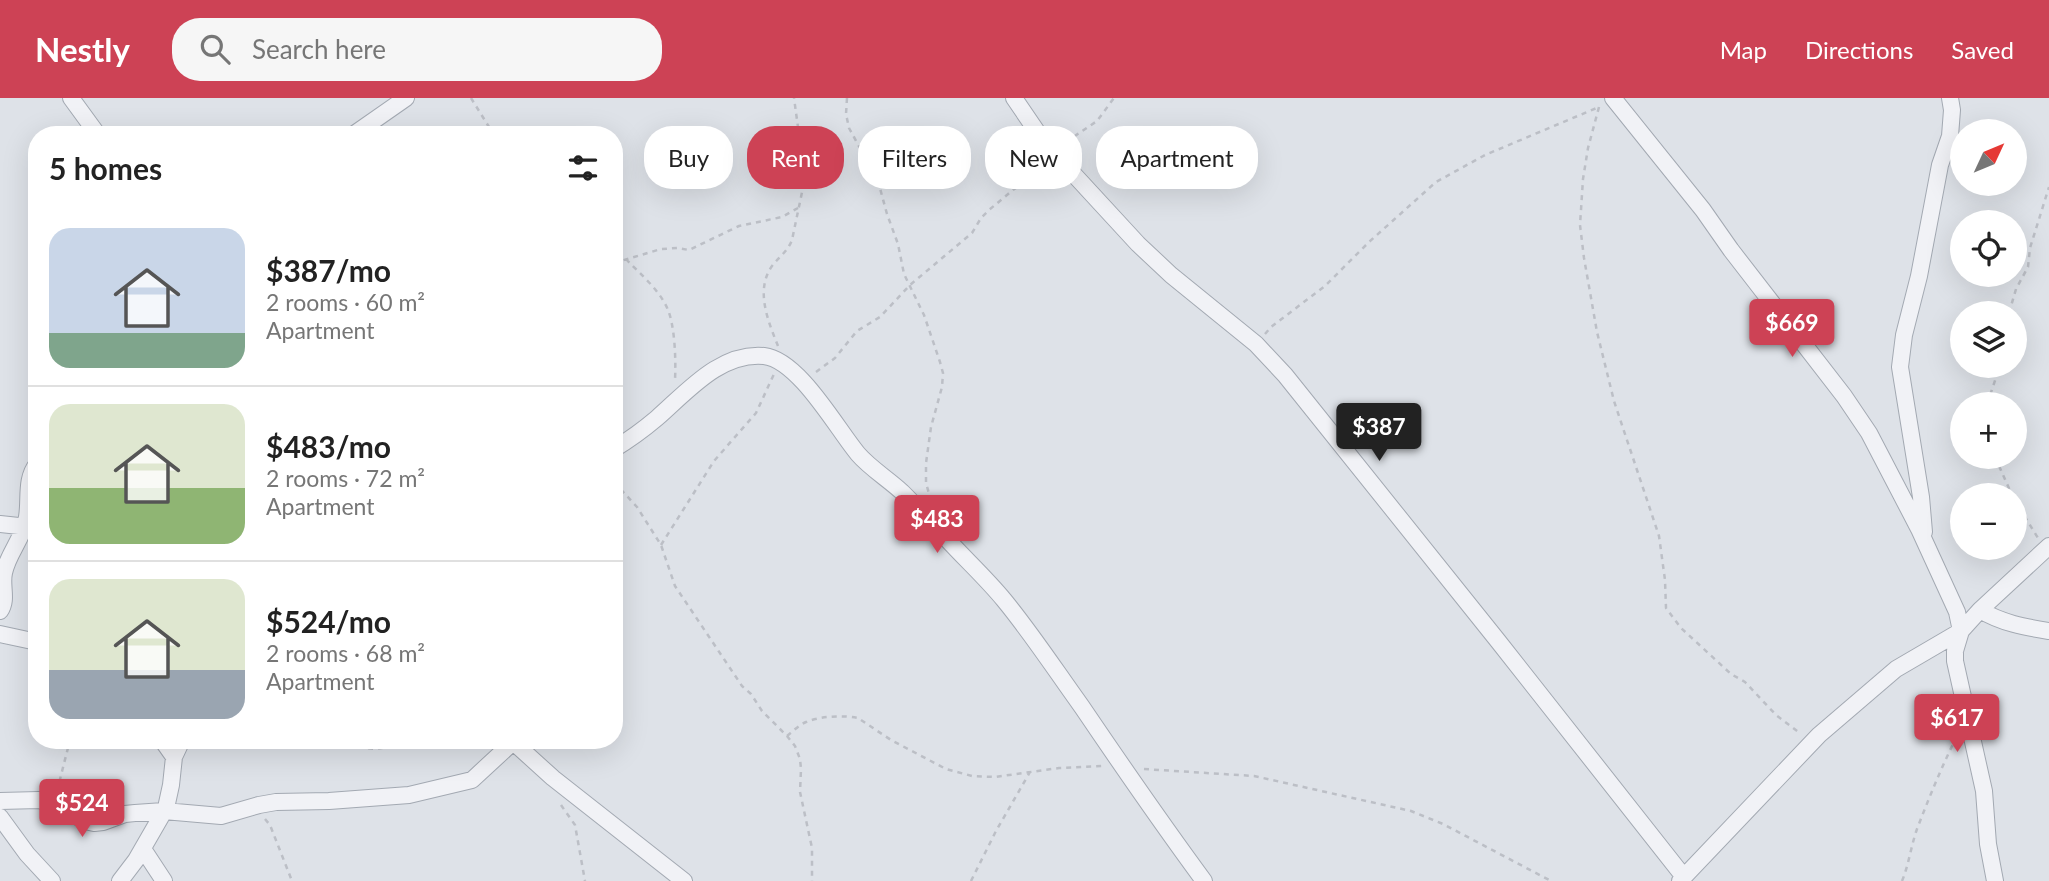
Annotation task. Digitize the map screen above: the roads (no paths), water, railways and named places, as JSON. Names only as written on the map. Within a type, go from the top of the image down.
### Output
[{"type":"street","points":[[71,98],[91,126]]},
{"type":"street","points":[[379,98],[379,116]]},
{"type":"street","points":[[367,126],[406,98]]},
{"type":"street","points":[[1014,98],[1031,126],[1093,197],[1171,275],[1256,344],[1284,375],[1682,879],[1813,742],[1896,669],[1961,631],[2047,547]]},
{"type":"street","points":[[1924,540],[1922,497],[1900,367],[1902,346],[1919,276],[1940,165],[1950,136],[1950,98]]},
{"type":"street","points":[[1606,103],[1703,210],[1852,407],[1869,433],[1924,540],[1950,594],[1961,631],[1955,661],[1984,791],[1995,881]]},
{"type":"street","points":[[623,443],[714,371],[736,358],[764,356],[781,363],[826,408],[861,457],[911,501],[1009,606],[1052,662],[1204,881]]},
{"type":"street","points":[[0,524],[28,527]]},
{"type":"street","points":[[0,611],[4,599],[3,575],[6,565],[28,531]]},
{"type":"street","points":[[1980,610],[2016,626],[2049,631]]},
{"type":"street","points":[[0,634],[28,640]]},
{"type":"street","points":[[168,749],[174,757]]},
{"type":"street","points":[[120,881],[143,849],[164,811],[169,798],[177,749]]},
{"type":"street","points":[[0,801],[39,800],[94,823],[125,814],[164,811],[221,816],[276,802],[409,795],[466,782],[479,775],[504,749]]},
{"type":"street","points":[[521,749],[553,778],[684,881]]},
{"type":"street","points":[[0,817],[27,854],[52,881]]},
{"type":"street","points":[[143,849],[164,881]]}]
